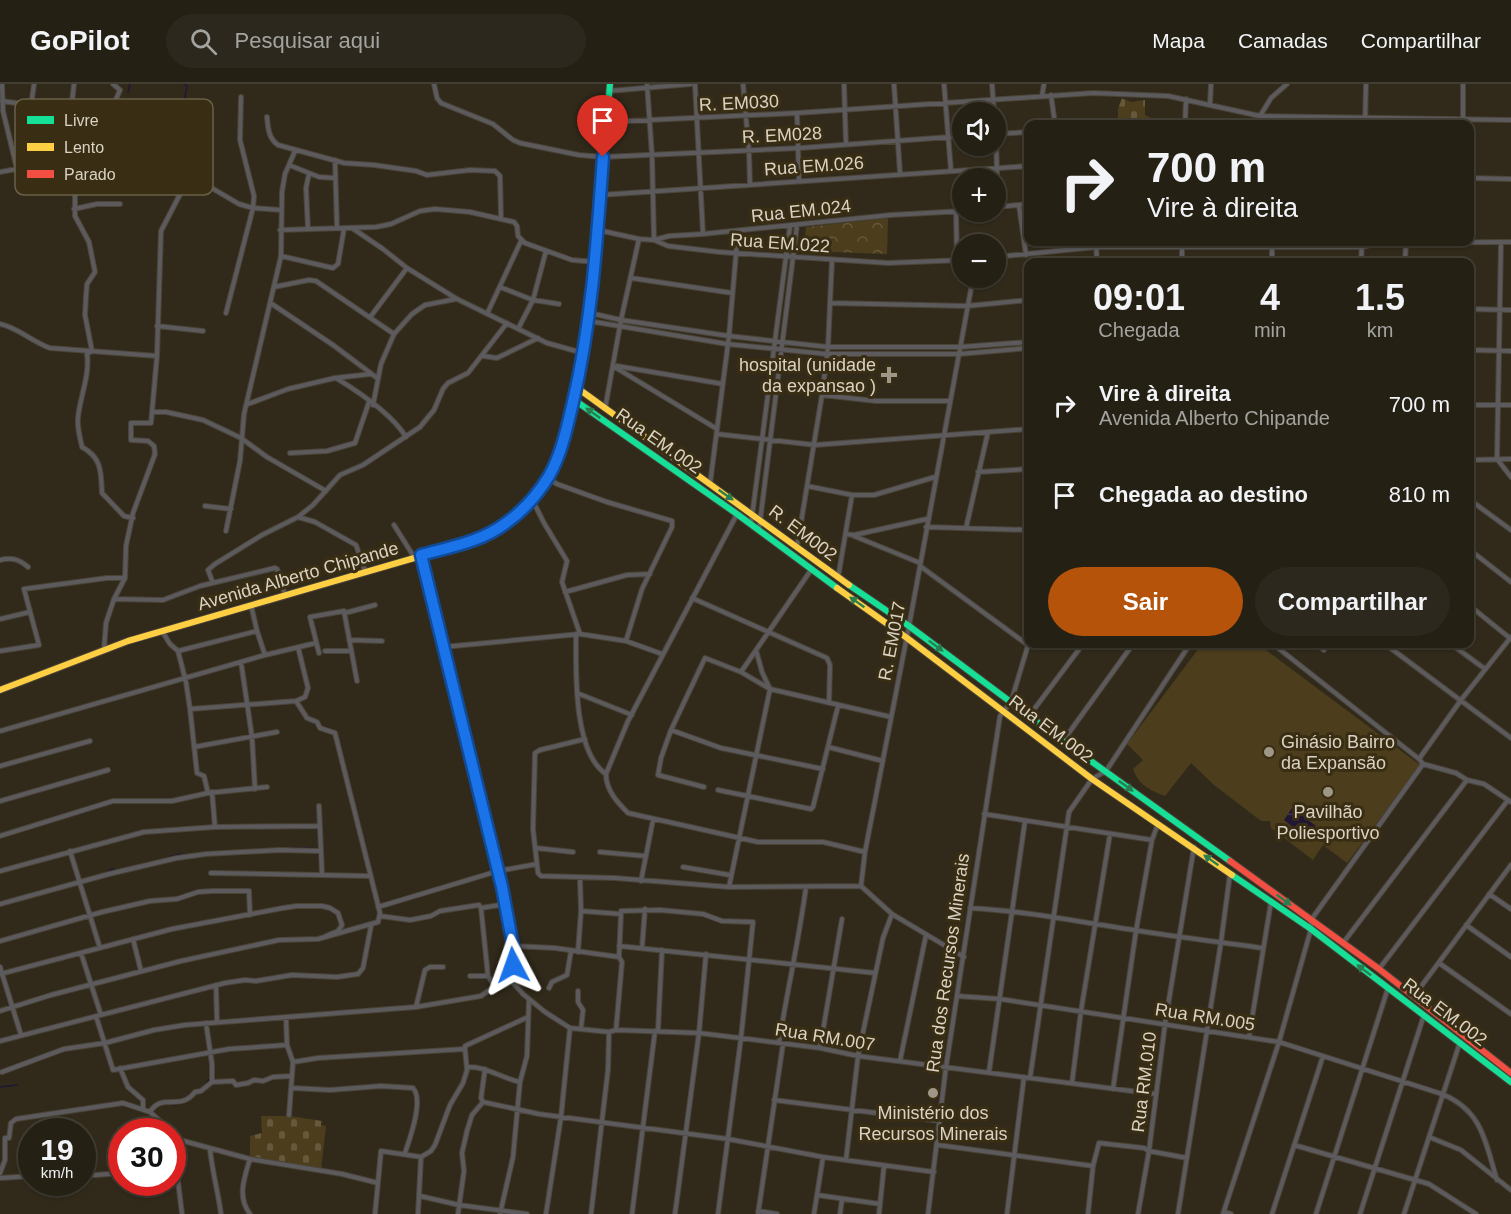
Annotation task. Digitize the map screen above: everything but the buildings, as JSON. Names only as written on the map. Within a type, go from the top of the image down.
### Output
[{"type":"street","points":[[32,99],[33,84]]},
{"type":"street","points":[[72,99],[74,84]]},
{"type":"street","points":[[113,84],[120,90],[116,99]]},
{"type":"street","name":"R. EM028","points":[[434,84],[437,98],[441,103],[493,124],[513,140],[579,155],[603,157],[749,151],[952,137]]},
{"type":"street","points":[[610,87],[693,84],[702,187],[703,234]]},
{"type":"street","points":[[743,84],[750,185]]},
{"type":"street","points":[[844,84],[846,144]]},
{"type":"street","points":[[894,84],[900,173]]},
{"type":"street","points":[[944,84],[951,171]]},
{"type":"street","points":[[992,84],[993,102]]},
{"type":"street","points":[[1042,96],[1044,84]]},
{"type":"street","points":[[1210,105],[1211,84]]},
{"type":"street","points":[[1260,116],[1271,98],[1287,84]]},
{"type":"street","points":[[1365,118],[1366,84]]},
{"type":"street","points":[[1462,119],[1463,84]]},
{"type":"street","points":[[647,85],[652,155],[654,240]]},
{"type":"street","points":[[1,87],[15,160]]},
{"type":"street","name":"Avenida Alberto Chipande","points":[[0,690],[104,649],[471,542],[504,525],[532,499],[548,478],[562,444],[583,352],[596,262],[610,87]]},
{"type":"street","name":"R. EM030","points":[[607,122],[797,113],[1093,93],[1168,96],[1260,116],[1511,120]]},
{"type":"street","points":[[1051,95],[1054,120]]},
{"type":"street","points":[[226,313],[254,208],[254,196],[240,140],[242,98]]},
{"type":"street","points":[[1185,120],[1186,99]]},
{"type":"street","points":[[2,101],[15,103]]},
{"type":"street","points":[[797,113],[800,180]]},
{"type":"street","points":[[267,117],[273,141],[295,151],[344,164],[374,165],[416,171],[427,175],[470,170],[495,171],[500,176],[501,218]]},
{"type":"street","points":[[1006,133],[1024,132]]},
{"type":"street","points":[[226,531],[240,461],[241,438],[247,405],[272,303],[281,255],[282,192],[295,151]]},
{"type":"street","points":[[997,156],[998,168]]},
{"type":"street","points":[[335,160],[337,228]]},
{"type":"street","points":[[289,165],[319,177],[335,178]]},
{"type":"street","name":"Rua EM.026","points":[[998,168],[1024,166]]},
{"type":"street","points":[[0,172],[15,169]]},
{"type":"street","name":"Rua EM.026","points":[[600,195],[951,171]]},
{"type":"street","points":[[308,229],[306,188],[309,174]]},
{"type":"street","points":[[1474,178],[1511,179]]},
{"type":"street","points":[[213,189],[239,204],[254,208],[281,210]]},
{"type":"street","points":[[104,649],[106,623],[114,599],[125,578],[126,546],[133,518],[155,454],[154,446],[148,441],[131,440],[131,423],[151,423],[157,356],[161,231],[180,195]]},
{"type":"street","points":[[75,196],[75,216],[89,242],[94,262],[94,274],[87,284],[85,306],[92,351]]},
{"type":"street","points":[[74,209],[98,204],[120,204]]},
{"type":"street","points":[[1006,206],[1024,204]]},
{"type":"street","points":[[1019,205],[1024,241]]},
{"type":"street","points":[[280,230],[344,229],[391,224],[420,211],[435,209],[454,209],[514,222],[521,241],[487,314]]},
{"type":"street","name":"Rua EM.024","points":[[654,240],[669,236],[891,215],[952,212]]},
{"type":"street","points":[[759,530],[797,225]]},
{"type":"street","points":[[751,524],[790,226]]},
{"type":"street","points":[[351,228],[407,268],[457,299],[561,348],[583,352]]},
{"type":"street","points":[[281,255],[333,268],[338,264],[344,229]]},
{"type":"street","name":"Rua EM.022","points":[[598,230],[654,240],[668,246],[736,253],[888,263],[952,260]]},
{"type":"street","points":[[710,484],[729,336],[738,231]]},
{"type":"street","points":[[605,409],[639,239]]},
{"type":"street","points":[[521,241],[572,260],[596,262]]},
{"type":"street","points":[[1474,242],[1511,242]]},
{"type":"street","points":[[1501,242],[1497,459],[1511,477]]},
{"type":"street","points":[[1025,246],[1026,255]]},
{"type":"street","points":[[1006,256],[1083,246]]},
{"type":"street","points":[[1242,246],[1366,246]]},
{"type":"street","points":[[1272,247],[1272,258]]},
{"type":"street","points":[[1361,258],[1362,247]]},
{"type":"street","points":[[518,328],[533,300],[546,251]]},
{"type":"street","points":[[797,547],[815,445],[828,347],[832,260]]},
{"type":"street","points":[[371,316],[407,268]]},
{"type":"street","points":[[631,278],[732,293]]},
{"type":"street","points":[[274,287],[309,279],[316,281],[371,316],[394,334]]},
{"type":"street","points":[[500,287],[533,300],[559,304]]},
{"type":"street","name":"R. EM017","points":[[861,886],[865,852],[907,638],[971,288]]},
{"type":"street","points":[[290,453],[327,451],[355,443],[371,403],[385,350],[394,334],[412,314],[425,305],[457,299]]},
{"type":"street","points":[[830,303],[967,306],[1024,300]]},
{"type":"street","points":[[272,303],[377,378]]},
{"type":"street","points":[[1474,309],[1511,310]]},
{"type":"street","points":[[589,317],[828,347],[960,347],[1024,342]]},
{"type":"street","points":[[589,317],[620,327],[727,344],[826,354],[958,354],[1024,348]]},
{"type":"street","points":[[213,583],[208,570],[215,564],[262,535],[298,518],[340,475],[363,465],[420,427],[448,383],[468,373],[507,323]]},
{"type":"street","points":[[0,324],[13,327],[34,341],[50,348],[157,356]]},
{"type":"street","points":[[157,326],[203,331]]},
{"type":"street","points":[[483,356],[496,358],[538,338]]},
{"type":"street","points":[[1474,350],[1511,351]]},
{"type":"street","points":[[92,351],[87,354],[88,369],[78,416],[78,431],[82,447],[94,453],[101,469],[102,493],[124,516],[133,518]]},
{"type":"street","points":[[613,366],[723,384]]},
{"type":"street","points":[[613,366],[717,431],[762,439],[815,445],[1024,429]]},
{"type":"street","points":[[247,405],[288,388],[335,378],[372,374]]},
{"type":"street","points":[[335,378],[351,387],[395,421],[406,436]]},
{"type":"street","name":"R. EM002","points":[[576,387],[1011,702]]},
{"type":"street","points":[[822,395],[876,401],[950,400]]},
{"type":"street","name":"Rua EM.002","points":[[573,399],[738,514],[811,570],[907,638],[1002,714],[1092,779],[1311,929],[1511,1082]]},
{"type":"street","points":[[1474,405],[1511,405]]},
{"type":"street","points":[[153,412],[190,416],[203,420],[241,438],[267,457],[326,491]]},
{"type":"street","points":[[966,528],[988,432]]},
{"type":"street","points":[[1474,460],[1511,459]]},
{"type":"street","points":[[978,472],[1024,469]]},
{"type":"street","points":[[807,486],[852,495],[874,495],[935,477]]},
{"type":"street","points":[[548,478],[557,484],[607,502],[672,521],[672,527],[642,589],[626,641]]},
{"type":"street","points":[[838,578],[852,495]]},
{"type":"street","points":[[532,499],[567,561],[562,582],[578,634],[576,692],[590,758],[606,774]]},
{"type":"street","points":[[1474,503],[1511,530]]},
{"type":"street","points":[[205,506],[231,509]]},
{"type":"street","points":[[738,514],[662,654],[632,715],[606,774],[606,783],[628,813],[653,820],[758,842],[784,844],[823,842],[865,852]]},
{"type":"street","points":[[298,518],[315,522],[356,545],[365,572]]},
{"type":"street","points":[[854,536],[927,519]]},
{"type":"street","points":[[2,1072],[64,1049],[154,1030],[217,1021],[324,1016],[416,1007],[481,996],[508,977],[514,959],[506,904],[443,647],[417,556],[394,525]]},
{"type":"street","points":[[926,527],[1024,530]]},
{"type":"street","points":[[846,534],[920,564],[1024,640]]},
{"type":"street","points":[[1474,553],[1511,582]]},
{"type":"street","points":[[0,560],[11,558],[22,562],[27,567]]},
{"type":"street","points":[[114,599],[163,600],[213,583],[275,568],[285,595]]},
{"type":"street","points":[[741,672],[811,570]]},
{"type":"street","points":[[565,592],[627,575],[650,574]]},
{"type":"street","points":[[0,651],[39,645],[24,589],[107,578],[125,578]]},
{"type":"street","points":[[692,598],[827,657],[830,664],[829,704]]},
{"type":"street","points":[[252,605],[257,632],[265,655]]},
{"type":"street","points":[[319,653],[310,617],[344,611],[345,613],[375,605]]},
{"type":"street","points":[[1419,759],[1461,700],[1511,638],[1474,609]]},
{"type":"street","points":[[0,619],[30,612]]},
{"type":"street","points":[[345,613],[357,681]]},
{"type":"street","points":[[162,631],[170,644],[178,651],[190,709],[197,772],[204,776],[210,793],[214,827]]},
{"type":"street","points":[[178,651],[257,632]]},
{"type":"street","points":[[443,647],[578,634],[626,641],[662,654]]},
{"type":"street","points":[[350,640],[382,641]]},
{"type":"street","points":[[0,731],[265,655],[316,643]]},
{"type":"street","points":[[190,709],[296,701],[305,697],[308,688],[298,647]]},
{"type":"street","points":[[1002,714],[1011,702],[1028,648]]},
{"type":"street","points":[[1029,716],[1080,648]]},
{"type":"street","points":[[1063,741],[1130,648]]},
{"type":"street","points":[[1007,1214],[1069,812],[1092,779],[1106,771],[1187,648]]},
{"type":"street","points":[[1278,648],[1423,764],[1484,784],[1509,801],[1379,969]]},
{"type":"street","points":[[1390,648],[1511,738]]},
{"type":"street","points":[[1456,648],[1485,669]]},
{"type":"street","points":[[729,887],[770,689],[756,650]]},
{"type":"street","points":[[326,651],[351,651]]},
{"type":"street","points":[[704,788],[658,776],[660,758],[671,730],[705,658],[741,672],[770,689],[891,717]]},
{"type":"street","points":[[241,662],[252,737],[255,789]]},
{"type":"street","points":[[576,692],[632,715]]},
{"type":"street","points":[[0,1011],[141,971],[279,940],[325,938],[371,926],[378,922],[380,916],[337,737],[335,733],[320,728],[315,720],[307,718],[296,701]]},
{"type":"street","name":"Rua EM.002","points":[[1011,702],[1379,969],[1511,1072]]},
{"type":"street","points":[[718,790],[811,809],[838,706]]},
{"type":"street","name":"Rua dos Recursos Minerais","points":[[928,1214],[946,1067],[984,814],[1002,714]]},
{"type":"street","points":[[671,730],[721,748],[823,768]]},
{"type":"street","points":[[194,747],[277,732]]},
{"type":"street","points":[[585,739],[535,753],[532,809],[538,873],[541,876],[729,887],[755,885],[861,886],[892,914],[964,957]]},
{"type":"street","points":[[0,766],[90,741]]},
{"type":"street","points":[[828,747],[883,761]]},
{"type":"street","points":[[1231,1214],[1223,1213],[1279,1042],[1311,929],[1311,920],[1423,764]]},
{"type":"street","points":[[0,801],[108,770]]},
{"type":"street","points":[[1343,943],[1467,780]]},
{"type":"street","points":[[0,836],[113,801],[172,801],[210,793],[267,786]]},
{"type":"street","points":[[319,806],[319,851],[322,874]]},
{"type":"street","points":[[984,814],[1152,840]]},
{"type":"street","points":[[641,881],[653,820]]},
{"type":"street","points":[[989,1072],[1025,821]]},
{"type":"street","points":[[1113,1089],[1136,931],[1152,840],[1158,823]]},
{"type":"street","points":[[0,871],[144,832],[214,827],[319,826]]},
{"type":"street","points":[[1072,1083],[1081,1011],[1110,834]]},
{"type":"street","name":"Rua RM.010","points":[[1138,1214],[1149,1151],[1165,1024],[1194,847]]},
{"type":"street","points":[[536,848],[573,852]]},
{"type":"street","points":[[0,904],[177,858],[291,849],[319,851]]},
{"type":"street","points":[[70,851],[100,948]]},
{"type":"street","points":[[600,852],[645,856]]},
{"type":"street","points":[[378,907],[498,871],[537,864]]},
{"type":"street","points":[[1414,996],[1511,865]]},
{"type":"street","points":[[683,867],[730,875]]},
{"type":"street","points":[[211,873],[370,876]]},
{"type":"street","points":[[1178,1214],[1230,873]]},
{"type":"street","points":[[578,952],[581,911],[580,878]]},
{"type":"street","points":[[777,1214],[758,1213],[792,964],[806,887]]},
{"type":"street","points":[[0,941],[91,915],[150,901],[177,899],[198,892],[249,891],[250,915]]},
{"type":"street","points":[[1489,894],[1511,909]]},
{"type":"street","points":[[1249,1037],[1271,901]]},
{"type":"street","points":[[380,916],[410,920],[430,916],[440,911],[479,905],[481,908],[506,904]]},
{"type":"street","points":[[1,974],[172,929],[297,906],[330,908],[338,913],[342,925],[338,931],[328,934],[325,938]]},
{"type":"street","points":[[481,908],[488,976],[495,987]]},
{"type":"street","points":[[970,908],[1012,910],[1136,931],[1262,948]]},
{"type":"street","points":[[642,948],[645,909]]},
{"type":"street","points":[[616,1030],[622,962],[619,957],[621,911],[645,909],[703,914],[722,921],[753,922],[741,1038],[718,1214]]},
{"type":"street","points":[[581,911],[621,914]]},
{"type":"street","points":[[846,1161],[858,1056],[883,938],[892,914]]},
{"type":"street","points":[[820,1048],[842,919]]},
{"type":"street","points":[[1466,925],[1511,957]]},
{"type":"street","points":[[0,1041],[238,980],[256,981],[292,975],[337,977],[358,974],[363,968],[371,926]]},
{"type":"street","points":[[900,1061],[926,935]]},
{"type":"street","points":[[133,939],[141,971]]},
{"type":"street","points":[[513,946],[555,948],[619,957]]},
{"type":"street","points":[[619,946],[875,973]]},
{"type":"street","points":[[632,1214],[657,1031],[662,950]]},
{"type":"street","points":[[549,988],[552,981],[567,975],[571,951]]},
{"type":"street","points":[[81,953],[92,984],[113,1070],[210,1052],[287,1045]]},
{"type":"street","points":[[675,1214],[699,1033],[706,954]]},
{"type":"street","points":[[1439,963],[1511,1014]]},
{"type":"street","points":[[0,967],[21,1035]]},
{"type":"street","points":[[416,1007],[425,970],[443,967]]},
{"type":"street","points":[[470,976],[488,976]]},
{"type":"street","name":"Rua RM.007","points":[[508,977],[529,999],[570,1028],[609,1032],[616,1030],[699,1033],[1155,1094]]},
{"type":"street","points":[[216,985],[217,1021]]},
{"type":"street","points":[[1316,1214],[1388,988]]},
{"type":"street","points":[[578,991],[578,1002],[583,1010],[581,1029]]},
{"type":"street","name":"Rua RM.005","points":[[957,996],[1000,999],[1279,1042],[1442,1094],[1462,1104],[1478,1123],[1485,1138],[1497,1180]]},
{"type":"street","points":[[501,1212],[513,1157],[520,1082],[527,1056],[529,999]]},
{"type":"street","points":[[1360,1214],[1424,1015]]},
{"type":"street","points":[[286,1017],[287,1045],[293,1062],[289,1115]]},
{"type":"street","points":[[375,1214],[381,1151],[421,1157],[431,1151],[450,1105],[464,1083],[467,1067],[465,1046],[528,1017]]},
{"type":"street","points":[[206,1023],[212,1082]]},
{"type":"street","points":[[546,1214],[561,1117],[570,1028]]},
{"type":"street","points":[[591,1214],[608,1070],[609,1032]]},
{"type":"street","points":[[1404,1214],[1460,1041]]},
{"type":"street","points":[[293,1062],[318,1058],[465,1049]]},
{"type":"street","points":[[1272,1214],[1323,1056]]},
{"type":"street","points":[[467,1067],[485,1069],[520,1082]]},
{"type":"street","points":[[120,1068],[128,1087],[143,1100],[143,1109]]},
{"type":"street","points":[[483,1102],[481,1098],[485,1069]]},
{"type":"street","points":[[150,1112],[158,1104],[166,1101],[180,1102],[190,1099],[195,1092],[201,1091],[212,1082],[230,1080],[236,1085],[254,1080],[263,1081],[273,1077],[292,1076]]},
{"type":"street","points":[[292,1088],[330,1090],[381,1086],[413,1088],[417,1096],[415,1119],[405,1153]]},
{"type":"street","points":[[774,1100],[940,1121]]},
{"type":"street","points":[[483,1102],[539,1114],[728,1139],[766,1148],[846,1161],[934,1172]]},
{"type":"street","points":[[458,1214],[464,1171],[462,1153],[472,1115],[483,1102]]},
{"type":"street","points":[[0,1173],[5,1160],[5,1138],[9,1138],[9,1127],[14,1120],[116,1103],[129,1104],[143,1109],[156,1118]]},
{"type":"street","points":[[1429,1137],[1461,1150],[1511,1190]]},
{"type":"street","points":[[186,1142],[250,1159],[378,1183]]},
{"type":"street","points":[[1088,1214],[1099,1143],[1144,1148],[1187,1158]]},
{"type":"street","points":[[938,1144],[1094,1166]]},
{"type":"street","points":[[1294,1145],[1441,1190],[1476,1214]]},
{"type":"street","points":[[210,1149],[221,1214]]},
{"type":"street","points":[[418,1214],[421,1157]]},
{"type":"street","points":[[814,1214],[823,1157]]},
{"type":"street","points":[[249,1214],[242,1200],[242,1189],[250,1159]]},
{"type":"street","points":[[879,1214],[884,1166]]},
{"type":"street","points":[[0,1178],[18,1177]]},
{"type":"street","points":[[817,1195],[880,1204]]},
{"type":"street","points":[[179,1196],[182,1214]]},
{"type":"street","points":[[420,1196],[459,1205],[527,1214]]},
{"type":"street","points":[[840,1214],[842,1199]]},
{"type":"green space","points":[[1122,98],[1131,102],[1145,100],[1145,115],[1155,120],[1118,120],[1118,109]]},
{"type":"green space","points":[[888,218],[887,254],[804,251],[806,227]]},
{"type":"green space","name":"Ginásio Bairro da Expansão","points":[[1199,648],[1263,648],[1420,765],[1347,863],[1323,845],[1313,860],[1271,828],[1270,821],[1261,821],[1214,785],[1191,763],[1165,796],[1149,789],[1138,779],[1133,769],[1143,760],[1127,744]]},
{"type":"green space","points":[[261,1116],[290,1116],[322,1121],[321,1125],[326,1126],[321,1170],[250,1158],[250,1136],[262,1133]]},
{"type":"water","points":[[1292,808],[1316,826],[1307,838],[1284,820]]},
{"type":"waterway","points":[[128,92],[130,84]]},
{"type":"waterway","points":[[184,84],[187,86],[186,99]]},
{"type":"waterway","points":[[277,828],[287,828]]},
{"type":"waterway","points":[[292,848],[319,850],[318,830],[315,828]]},
{"type":"waterway","points":[[318,852],[320,871]]},
{"type":"waterway","points":[[167,858],[179,854],[185,855]]},
{"type":"waterway","points":[[138,865],[163,860]]},
{"type":"waterway","points":[[105,873],[112,869],[116,870]]},
{"type":"waterway","points":[[206,1085],[209,1079]]},
{"type":"waterway","points":[[0,1087],[17,1085]]},
{"type":"waterway","points":[[168,1103],[175,1105],[183,1102]]},
{"type":"traffic: fast","points":[[575,390],[589,321],[610,84]]},
{"type":"traffic: fast","points":[[573,399],[737,514],[837,588]]},
{"type":"traffic: fast","points":[[849,585],[909,626],[1063,741],[1230,861]]},
{"type":"traffic: fast","points":[[1232,875],[1311,929],[1511,1082]]},
{"type":"traffic: slow","points":[[576,387],[849,585]]},
{"type":"traffic: slow","points":[[0,690],[128,641],[435,552]]},
{"type":"traffic: slow","points":[[837,588],[907,638],[1092,779],[1232,875]]},
{"type":"traffic: jam","points":[[435,552],[496,530],[508,522],[533,497],[544,483],[558,454],[575,390]]},
{"type":"traffic: jam","points":[[1230,861],[1379,969],[1511,1073]]},
{"type":"place","name":"hospital (unidade da expansao )","points":[[889,375]]},
{"type":"place","name":"Ginásio Bairro da Expansão","points":[[1269,752]]},
{"type":"place","name":"Pavilhão Poliesportivo","points":[[1328,792]]},
{"type":"place","name":"Ministério dos Recursos Minerais","points":[[933,1093]]},
{"type":"route","points":[[513,965],[513,946],[506,904],[421,555],[471,542],[504,525],[532,499],[548,478],[556,461],[576,387],[589,321],[603,157]]}]
